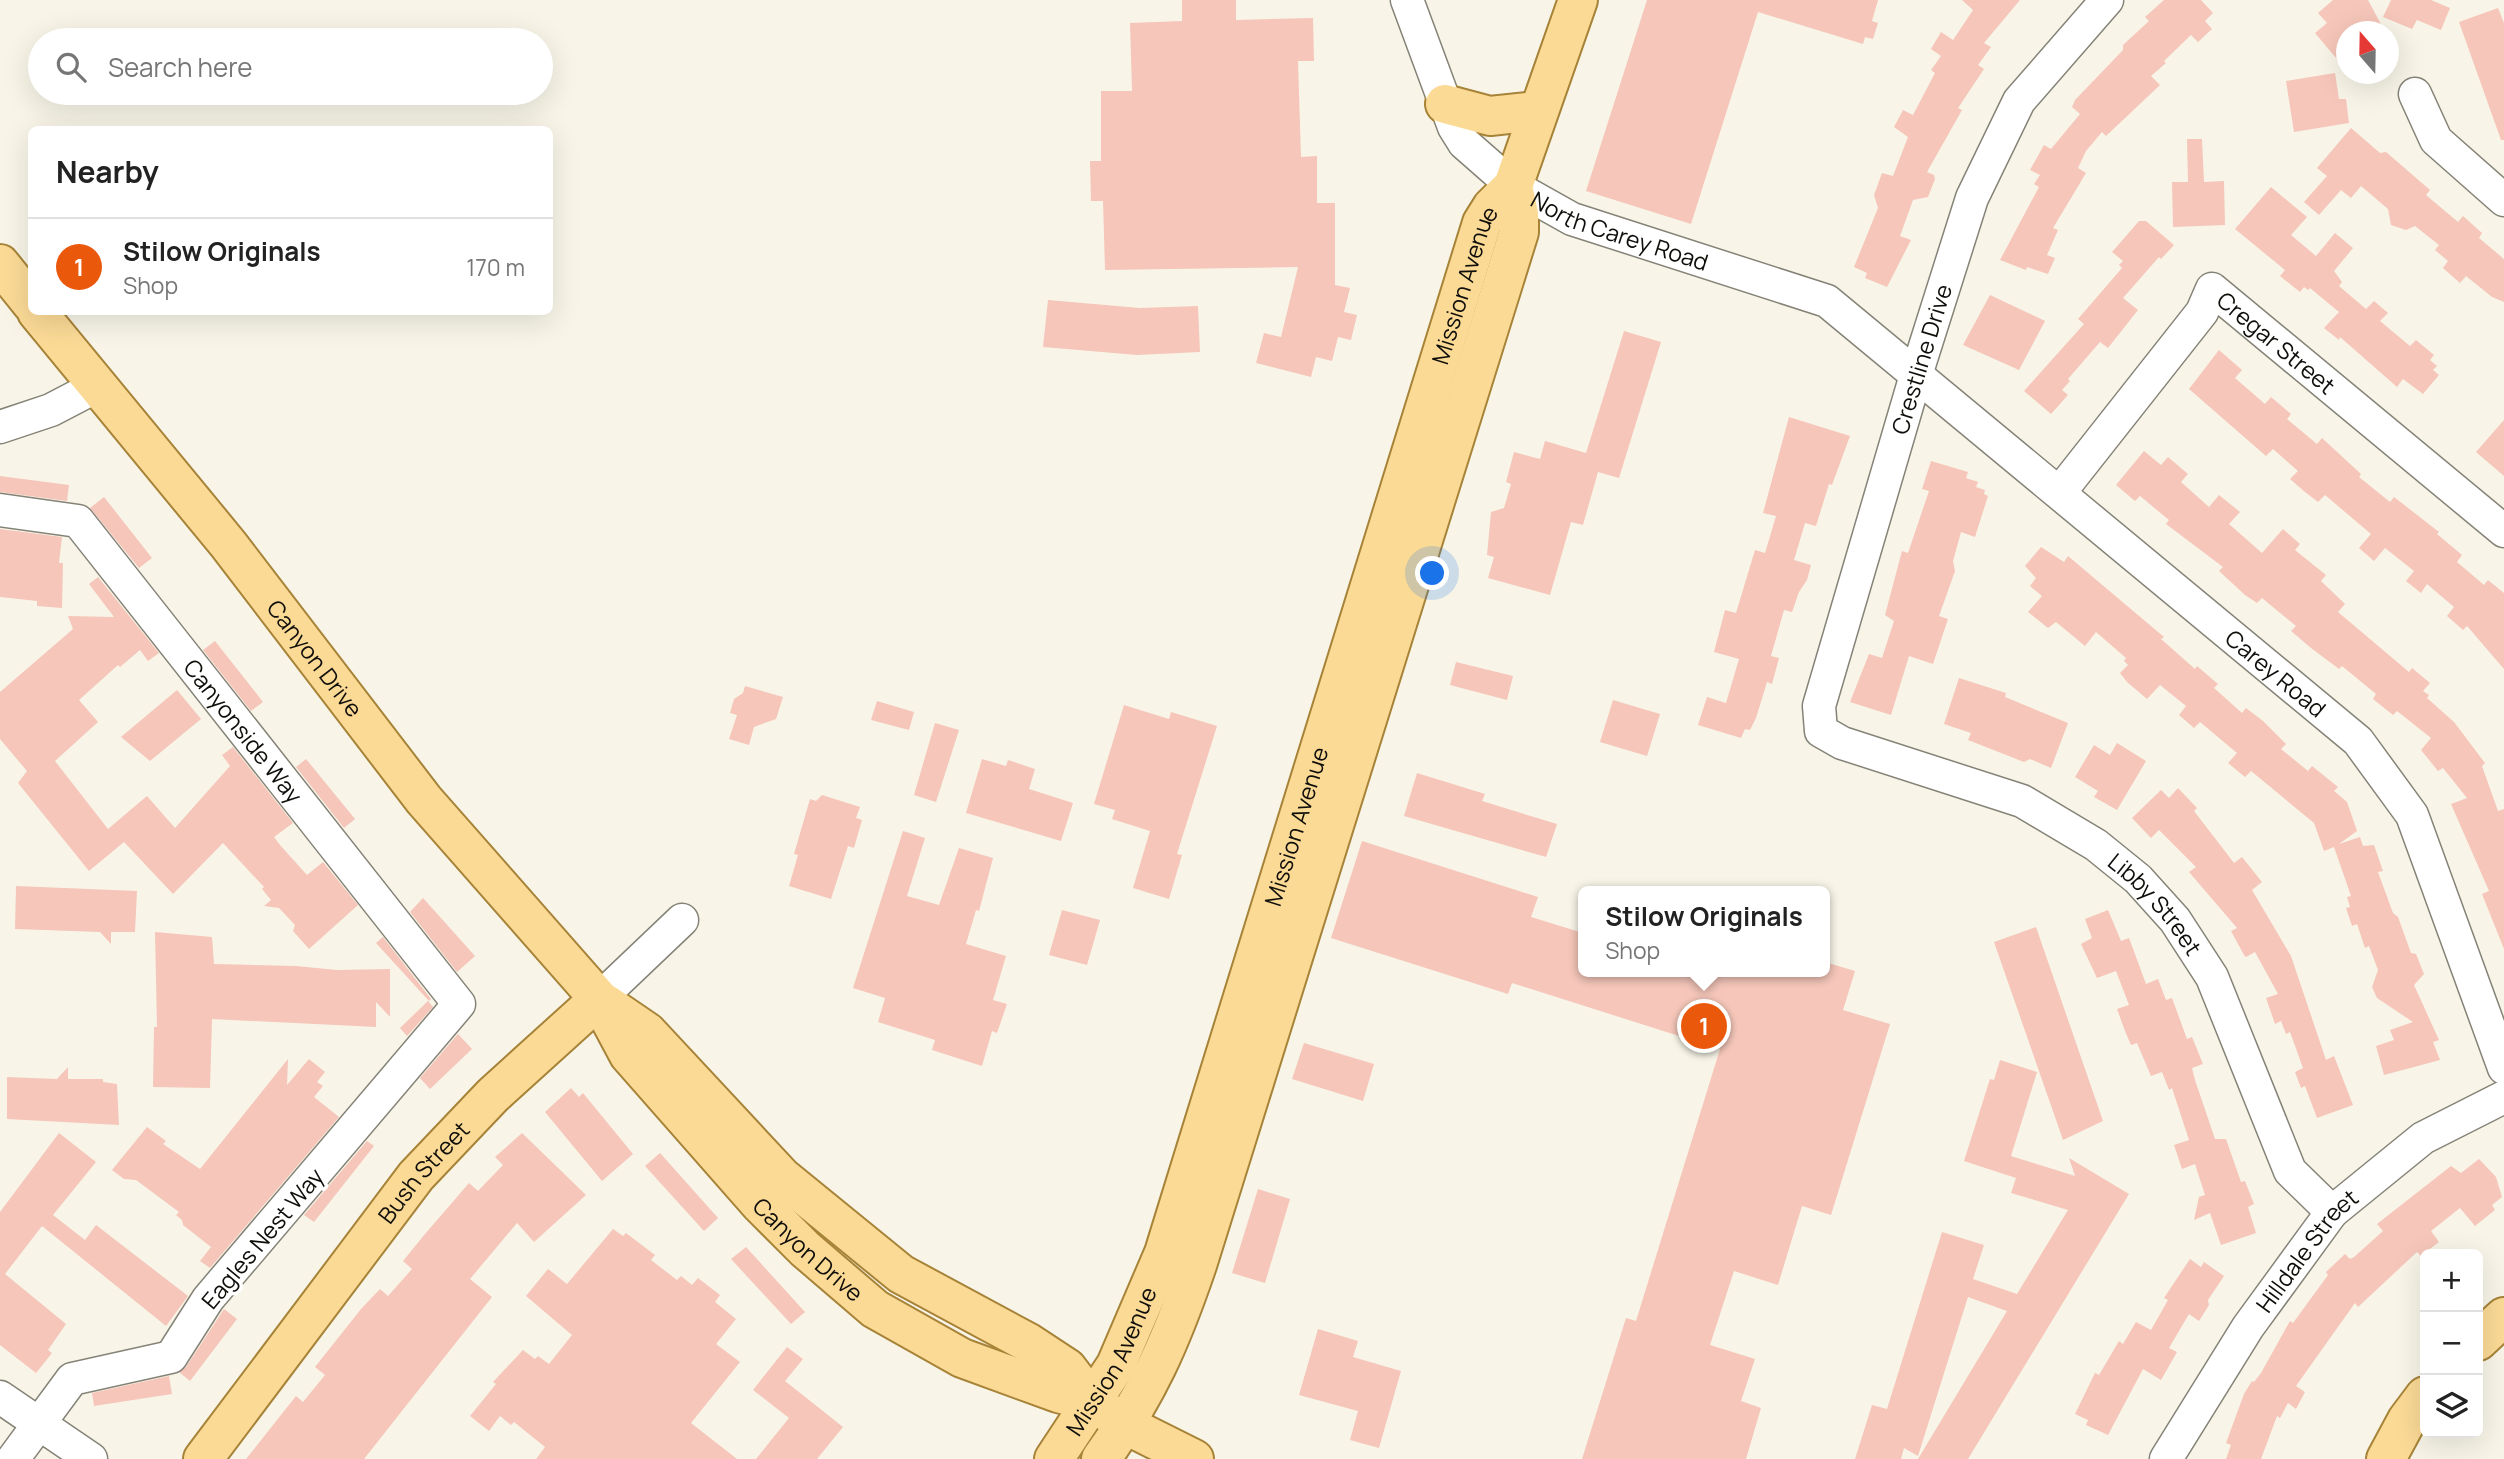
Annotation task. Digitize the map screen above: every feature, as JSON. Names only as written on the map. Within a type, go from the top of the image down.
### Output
[{"type":"main road","name":"Mission Avenue","points":[[1101,1459],[1126,1425],[1164,1356],[1201,1254],[1519,232],[1513,186],[1578,0]]},
{"type":"main road","points":[[1445,104],[1490,116],[1537,111]]},
{"type":"main road","name":"Mission Avenue","points":[[1054,1459],[1093,1402],[1129,1339],[1164,1253],[1482,223],[1492,206],[1513,186]]},
{"type":"main road","points":[[0,264],[28,299]]},
{"type":"main road","name":"Canyon Drive","points":[[39,315],[228,544],[424,800],[599,999],[629,1055],[760,1204],[806,1249],[875,1309],[962,1358],[1058,1393],[1093,1402],[1126,1425],[1194,1459]]},
{"type":"main road","name":"Bush Street","points":[[203,1459],[416,1175],[493,1095],[599,999]]},
{"type":"main road","points":[[2483,1336],[2504,1317]]},
{"type":"main road","points":[[2386,1459],[2407,1420],[2420,1403]]},
{"type":"street","name":"North Carey Road","points":[[1407,0],[1454,127],[1464,144],[1513,186],[1572,219],[1827,301],[1916,375]]},
{"type":"street","name":"Crestline Drive","points":[[1842,743],[1821,731],[1819,706],[1916,375],[1972,198],[2019,101],[2107,0]]},
{"type":"street","points":[[2415,94],[2435,140],[2504,200]]},
{"type":"street","name":"Cregar Street","points":[[2060,492],[2202,312],[2212,289],[2504,531]]},
{"type":"street","name":"Carey Road","points":[[1916,375],[2358,741],[2412,815],[2504,1068]]},
{"type":"street","points":[[0,427],[51,410],[97,386]]},
{"type":"street","name":"Canyonside Way","points":[[0,510],[78,521],[459,1004]]},
{"type":"street","name":"Libby Street","points":[[1842,743],[2022,801],[2096,845],[2138,879],[2175,920],[2212,976],[2290,1171],[2332,1212]]},
{"type":"street","name":"Bush Street","points":[[599,999],[682,920]]},
{"type":"street","name":"Eagles Nest Way","points":[[13,1459],[72,1379],[171,1357],[208,1299],[459,1004]]},
{"type":"street","name":"Hilldale Street","points":[[2166,1459],[2248,1327],[2332,1212],[2423,1138],[2504,1097]]},
{"type":"street","points":[[0,1398],[91,1459]]},
{"type":"building","points":[[1182,0],[1236,0],[1236,20],[1313,18],[1314,61],[1298,61],[1301,157],[1317,156],[1317,203],[1335,203],[1335,285],[1350,288],[1344,312],[1357,315],[1351,340],[1338,337],[1332,361],[1316,357],[1311,377],[1256,363],[1264,333],[1281,337],[1298,267],[1105,270],[1103,201],[1091,201],[1090,161],[1101,161],[1101,91],[1132,91],[1130,23],[1182,21]]},
{"type":"building","points":[[1647,0],[1878,0],[1872,21],[1878,23],[1873,39],[1865,37],[1863,44],[1758,12],[1691,224],[1586,191]]},
{"type":"building","points":[[1962,0],[2020,0],[1984,43],[1991,47],[1978,65],[1984,69],[1958,108],[1962,110],[1927,172],[1934,175],[1935,179],[1928,197],[1913,200],[1900,236],[1911,240],[1887,287],[1865,278],[1867,273],[1854,267],[1878,208],[1874,195],[1882,173],[1893,176],[1908,137],[1894,127],[1903,110],[1913,115],[1935,73],[1931,70],[1941,56],[1931,49],[1941,32],[1953,40],[1973,10]]},
{"type":"building","points":[[2164,0],[2201,0],[2213,13],[2205,21],[2212,29],[2198,42],[2191,35],[2164,61],[2166,63],[2151,76],[2160,85],[2106,136],[2102,132],[2086,151],[2078,168],[2086,173],[2053,228],[2058,230],[2047,255],[2055,258],[2048,274],[2027,267],[2026,270],[2000,260],[2039,187],[2034,184],[2040,175],[2030,170],[2044,145],[2051,149],[2080,114],[2072,107],[2075,100],[2123,50],[2123,45],[2149,21],[2145,17]]},
{"type":"building","points":[[2333,0],[2368,0],[2379,21],[2336,21],[2336,58],[2315,33],[2327,23],[2318,13]]},
{"type":"building","points":[[2391,0],[2431,0],[2450,8],[2441,30],[2417,20],[2412,29],[2399,24],[2399,21],[2383,17]]},
{"type":"building","points":[[2498,8],[2504,23],[2504,140],[2501,140],[2459,22]]},
{"type":"building","points":[[2335,73],[2339,99],[2346,99],[2349,123],[2294,132],[2286,81]]},
{"type":"building","points":[[2351,128],[2380,153],[2386,152],[2430,190],[2426,195],[2458,222],[2463,216],[2482,233],[2479,238],[2504,259],[2504,302],[2492,297],[2466,276],[2460,283],[2443,268],[2448,261],[2435,250],[2439,245],[2415,226],[2406,230],[2391,225],[2388,209],[2361,186],[2351,198],[2341,190],[2319,215],[2304,202],[2327,176],[2317,168]]},
{"type":"building","points":[[2187,139],[2202,139],[2204,182],[2224,181],[2225,225],[2173,227],[2172,182],[2188,182]]},
{"type":"building","points":[[2271,187],[2307,217],[2291,235],[2316,256],[2335,233],[2353,248],[2334,271],[2342,282],[2339,286],[2366,309],[2374,301],[2388,313],[2380,321],[2410,346],[2416,340],[2434,355],[2430,360],[2437,366],[2433,370],[2439,375],[2423,394],[2403,379],[2397,387],[2340,337],[2339,340],[2324,328],[2339,312],[2310,288],[2308,290],[2304,287],[2300,292],[2280,276],[2285,270],[2235,229]]},
{"type":"building","points":[[2139,221],[2146,221],[2174,245],[2161,259],[2159,257],[2123,298],[2138,310],[2108,348],[2100,342],[2068,379],[2070,381],[2062,390],[2068,395],[2051,414],[2024,391],[2084,324],[2078,319],[2122,268],[2119,265],[2123,261],[2112,252]]},
{"type":"building","points":[[1990,295],[2045,321],[2019,370],[1963,345]]},
{"type":"building","points":[[1048,300],[1140,308],[1198,306],[1200,352],[1137,355],[1043,347]]},
{"type":"building","points":[[1624,331],[1661,342],[1619,478],[1598,472],[1583,525],[1571,522],[1550,595],[1488,578],[1494,557],[1487,555],[1491,512],[1504,508],[1511,484],[1506,482],[1514,452],[1540,459],[1545,441],[1586,453]]},
{"type":"building","points":[[2219,350],[2242,370],[2235,378],[2265,404],[2271,397],[2291,414],[2287,419],[2317,444],[2322,438],[2361,474],[2359,477],[2390,502],[2394,497],[2439,532],[2437,534],[2462,555],[2457,562],[2484,585],[2488,580],[2504,593],[2504,669],[2467,626],[2463,630],[2447,616],[2454,607],[2427,584],[2421,593],[2406,581],[2414,571],[2385,548],[2374,561],[2359,548],[2371,534],[2325,495],[2318,502],[2305,492],[2290,479],[2298,471],[2273,449],[2266,456],[2189,389]]},
{"type":"building","points":[[1789,417],[1850,436],[1832,485],[1829,484],[1816,526],[1805,523],[1794,560],[1811,565],[1807,580],[1799,592],[1792,612],[1784,610],[1771,656],[1779,658],[1772,684],[1767,682],[1756,718],[1750,730],[1745,729],[1741,738],[1698,725],[1707,697],[1726,703],[1739,659],[1714,652],[1725,610],[1736,613],[1755,550],[1765,553],[1776,516],[1763,513]]},
{"type":"building","points":[[2504,420],[2504,476],[2476,452]]},
{"type":"building","points":[[2144,451],[2161,465],[2168,457],[2188,474],[2181,482],[2209,507],[2219,495],[2240,512],[2229,524],[2262,553],[2283,529],[2300,544],[2295,550],[2326,575],[2321,581],[2345,604],[2338,612],[2409,672],[2412,668],[2430,683],[2423,691],[2429,695],[2427,698],[2454,722],[2485,763],[2482,766],[2498,811],[2504,809],[2504,949],[2482,894],[2489,891],[2451,804],[2467,798],[2443,768],[2438,771],[2421,750],[2431,738],[2397,711],[2393,715],[2373,699],[2376,694],[2342,666],[2339,669],[2311,648],[2291,631],[2296,626],[2262,598],[2257,603],[2245,595],[2219,571],[2223,567],[2166,524],[2169,520],[2140,496],[2135,501],[2116,485]]},
{"type":"building","points":[[1931,461],[1968,472],[1966,478],[1978,482],[1976,487],[1985,490],[1984,494],[1988,496],[1975,537],[1961,532],[1953,561],[1955,571],[1939,616],[1948,619],[1933,664],[1909,656],[1891,715],[1850,702],[1869,654],[1882,658],[1894,621],[1885,615],[1902,551],[1908,553],[1929,491],[1922,489]]},
{"type":"building","points":[[0,476],[69,485],[67,501],[0,492]]},
{"type":"building","points":[[104,497],[152,558],[139,568],[90,508]]},
{"type":"building","points":[[0,529],[62,537],[59,563],[63,563],[62,608],[37,606],[37,601],[0,597]]},
{"type":"building","points":[[2041,547],[2064,562],[2068,556],[2164,637],[2161,639],[2195,669],[2197,666],[2218,684],[2214,688],[2242,713],[2246,708],[2263,721],[2286,744],[2281,749],[2308,771],[2312,766],[2338,787],[2334,791],[2347,802],[2357,831],[2339,844],[2360,837],[2363,846],[2374,845],[2383,871],[2378,872],[2393,913],[2398,917],[2411,953],[2416,954],[2424,974],[2414,985],[2439,1040],[2433,1042],[2440,1060],[2384,1075],[2376,1046],[2394,1040],[2390,1030],[2413,1022],[2377,998],[2372,987],[2378,970],[2369,946],[2365,948],[2357,924],[2352,926],[2346,908],[2350,907],[2347,897],[2351,896],[2334,847],[2324,851],[2314,823],[2251,771],[2245,777],[2228,763],[2237,753],[2200,722],[2194,728],[2179,715],[2186,706],[2160,685],[2147,699],[2127,682],[2120,673],[2128,665],[2124,661],[2126,658],[2096,632],[2085,646],[2056,622],[2048,628],[2028,612],[2042,596],[2030,586],[2036,578],[2025,566]]},
{"type":"building","points":[[98,577],[159,653],[148,661],[140,650],[120,667],[118,665],[79,700],[98,722],[55,761],[108,829],[147,796],[175,828],[230,766],[222,755],[233,747],[293,823],[274,837],[280,845],[307,875],[323,862],[358,905],[309,949],[293,931],[295,925],[279,908],[264,906],[271,900],[262,889],[264,887],[223,843],[173,894],[124,842],[89,871],[18,783],[27,771],[0,739],[0,692],[73,629],[68,616],[114,617],[89,584]]},
{"type":"building","points":[[215,641],[263,702],[251,711],[203,650]]},
{"type":"building","points":[[1456,662],[1513,676],[1507,700],[1450,685]]},
{"type":"building","points":[[1959,678],[2006,693],[2005,697],[2068,723],[2051,768],[2030,759],[2024,762],[1968,740],[1971,733],[1944,724]]},
{"type":"building","points":[[745,686],[783,697],[776,719],[754,727],[749,745],[729,739],[737,715],[730,713],[734,699],[743,693]]},
{"type":"building","points":[[177,690],[201,719],[150,761],[121,737]]},
{"type":"building","points":[[1613,700],[1660,714],[1647,756],[1600,742]]},
{"type":"building","points":[[877,701],[914,712],[909,730],[871,720]]},
{"type":"building","points":[[1124,705],[1169,719],[1171,712],[1217,726],[1177,854],[1182,855],[1169,899],[1133,888],[1150,831],[1112,819],[1115,810],[1094,804]]},
{"type":"building","points":[[935,723],[959,730],[936,802],[914,795]]},
{"type":"building","points":[[2117,743],[2146,761],[2117,810],[2094,797],[2098,791],[2075,777],[2094,745],[2110,755]]},
{"type":"building","points":[[306,759],[355,819],[344,828],[296,767]]},
{"type":"building","points":[[982,759],[1006,766],[1008,760],[1035,769],[1029,789],[1073,803],[1061,841],[966,813]]},
{"type":"building","points":[[1417,773],[1485,794],[1482,801],[1557,824],[1546,857],[1404,816]]},
{"type":"building","points":[[2178,788],[2197,808],[2194,811],[2234,863],[2242,857],[2262,882],[2252,890],[2291,956],[2326,1060],[2334,1056],[2353,1105],[2317,1118],[2305,1086],[2301,1088],[2295,1072],[2303,1068],[2290,1032],[2286,1034],[2281,1021],[2275,1024],[2266,998],[2278,994],[2255,952],[2246,957],[2244,955],[2231,931],[2237,928],[2189,872],[2196,867],[2159,830],[2151,838],[2132,818],[2161,790],[2169,798]]},
{"type":"building","points":[[822,795],[860,807],[856,818],[862,820],[854,848],[848,846],[831,899],[789,886],[798,855],[794,854],[810,799],[816,801]]},
{"type":"building","points":[[903,831],[925,838],[907,896],[939,905],[959,848],[993,858],[979,911],[976,910],[966,944],[1006,956],[993,1000],[1007,1004],[997,1033],[992,1031],[982,1066],[932,1050],[935,1040],[878,1022],[885,998],[853,988]]},
{"type":"building","points":[[1362,841],[1538,897],[1531,917],[1578,931],[1578,977],[1830,977],[1830,964],[1855,971],[1843,1010],[1890,1024],[1831,1215],[1802,1206],[1778,1285],[1734,1271],[1710,1345],[1755,1359],[1741,1401],[1761,1408],[1746,1459],[1582,1459],[1626,1318],[1636,1321],[1720,1049],[1512,983],[1508,994],[1331,938]]},
{"type":"building","points":[[16,886],[137,891],[135,932],[111,932],[111,944],[100,932],[15,929]]},
{"type":"building","points":[[423,898],[475,956],[457,972],[410,912]]},
{"type":"building","points":[[1062,910],[1100,920],[1087,965],[1049,955]]},
{"type":"building","points":[[2108,910],[2121,941],[2129,938],[2146,984],[2158,979],[2166,1000],[2172,998],[2187,1039],[2192,1037],[2203,1064],[2192,1068],[2195,1080],[2215,1139],[2226,1139],[2241,1182],[2245,1181],[2254,1204],[2248,1207],[2256,1233],[2221,1245],[2210,1213],[2194,1220],[2199,1197],[2205,1195],[2195,1164],[2182,1169],[2174,1145],[2189,1140],[2172,1088],[2169,1090],[2162,1072],[2151,1076],[2137,1043],[2131,1045],[2117,1009],[2129,1005],[2116,971],[2097,978],[2081,944],[2092,938],[2085,919]]},
{"type":"building","points":[[2036,927],[2103,1121],[2063,1140],[1994,942]]},
{"type":"building","points":[[155,932],[212,937],[214,964],[337,970],[390,969],[390,1017],[376,1002],[376,1027],[212,1019],[210,1088],[153,1087],[154,1027],[157,1027]]},
{"type":"building","points":[[383,937],[431,999],[429,1001],[376,943]]},
{"type":"building","points":[[428,1001],[433,1007],[407,1036],[400,1028]]},
{"type":"building","points":[[458,1034],[472,1049],[430,1089],[420,1078]]},
{"type":"building","points":[[1304,1043],[1374,1064],[1363,1101],[1292,1079]]},
{"type":"building","points":[[288,1059],[287,1085],[309,1059],[325,1072],[317,1082],[323,1086],[314,1097],[339,1117],[210,1268],[200,1261],[211,1247],[183,1225],[176,1215],[179,1212],[136,1180],[124,1179],[112,1170],[147,1127],[166,1141],[163,1144],[200,1169]]},
{"type":"building","points":[[2000,1060],[2037,1072],[2011,1156],[2075,1176],[2069,1158],[2129,1194],[1968,1459],[1918,1459],[2007,1311],[1968,1297],[1918,1456],[1904,1448],[1901,1459],[1855,1459],[1872,1405],[1887,1409],[1942,1232],[1984,1245],[1973,1279],[2017,1294],[2068,1210],[2011,1193],[2016,1178],[1964,1161],[1990,1079],[1994,1080]]},
{"type":"building","points":[[68,1067],[68,1079],[103,1079],[103,1082],[117,1084],[119,1125],[7,1119],[7,1077],[57,1079]]},
{"type":"building","points":[[571,1088],[579,1097],[583,1093],[633,1154],[602,1181],[545,1112]]},
{"type":"building","points":[[59,1133],[96,1162],[53,1215],[85,1240],[96,1225],[188,1296],[166,1326],[42,1226],[5,1274],[66,1324],[48,1350],[52,1353],[36,1373],[0,1345],[0,1212]]},
{"type":"building","points":[[522,1133],[586,1195],[534,1242],[517,1223],[470,1279],[492,1297],[364,1459],[246,1459],[296,1396],[303,1402],[325,1375],[315,1367],[361,1309],[380,1289],[388,1296],[412,1269],[403,1261],[425,1234],[469,1183],[478,1191],[503,1165],[495,1157]]},
{"type":"building","points":[[367,1141],[374,1146],[314,1222],[304,1215]]},
{"type":"building","points":[[660,1153],[718,1218],[704,1231],[645,1166]]},
{"type":"building","points":[[2479,1159],[2496,1177],[2502,1197],[2492,1205],[2495,1210],[2475,1226],[2460,1208],[2431,1231],[2439,1242],[2430,1249],[2420,1249],[2420,1255],[2417,1252],[2358,1307],[2355,1303],[2296,1386],[2305,1392],[2296,1409],[2288,1403],[2280,1418],[2277,1416],[2261,1459],[2226,1459],[2231,1445],[2226,1443],[2244,1394],[2261,1373],[2290,1321],[2293,1323],[2328,1275],[2326,1272],[2345,1254],[2350,1259],[2354,1257],[2383,1231],[2377,1224],[2451,1166],[2461,1173]]},
{"type":"building","points":[[1258,1189],[1290,1199],[1265,1283],[1232,1273]]},
{"type":"building","points":[[613,1229],[623,1236],[626,1233],[655,1255],[651,1260],[677,1280],[681,1276],[692,1285],[698,1278],[720,1295],[715,1302],[736,1319],[716,1344],[740,1362],[691,1423],[737,1459],[536,1459],[545,1447],[514,1422],[511,1425],[500,1416],[489,1431],[470,1416],[496,1384],[493,1382],[523,1350],[535,1359],[538,1356],[549,1364],[572,1335],[526,1296],[548,1269],[567,1284]]},
{"type":"building","points":[[746,1247],[805,1312],[791,1324],[731,1259]]},
{"type":"building","points":[[2190,1259],[2201,1267],[2204,1262],[2224,1276],[2208,1300],[2209,1305],[2199,1321],[2189,1314],[2169,1348],[2177,1352],[2161,1380],[2143,1369],[2108,1435],[2086,1425],[2088,1420],[2075,1414],[2095,1373],[2099,1375],[2119,1341],[2123,1344],[2136,1322],[2151,1330],[2168,1300],[2164,1298]]},
{"type":"building","points":[[224,1309],[237,1319],[190,1381],[179,1372],[186,1367]]},
{"type":"building","points":[[1318,1329],[1358,1341],[1353,1357],[1401,1371],[1379,1448],[1350,1440],[1358,1411],[1299,1395]]},
{"type":"building","points":[[787,1347],[803,1359],[785,1381],[843,1427],[817,1459],[756,1459],[789,1418],[753,1390]]},
{"type":"building","points":[[169,1376],[172,1394],[94,1406],[92,1393]]},
{"type":"place","name":"Stilow Originals","points":[[1704,1026]]}]
